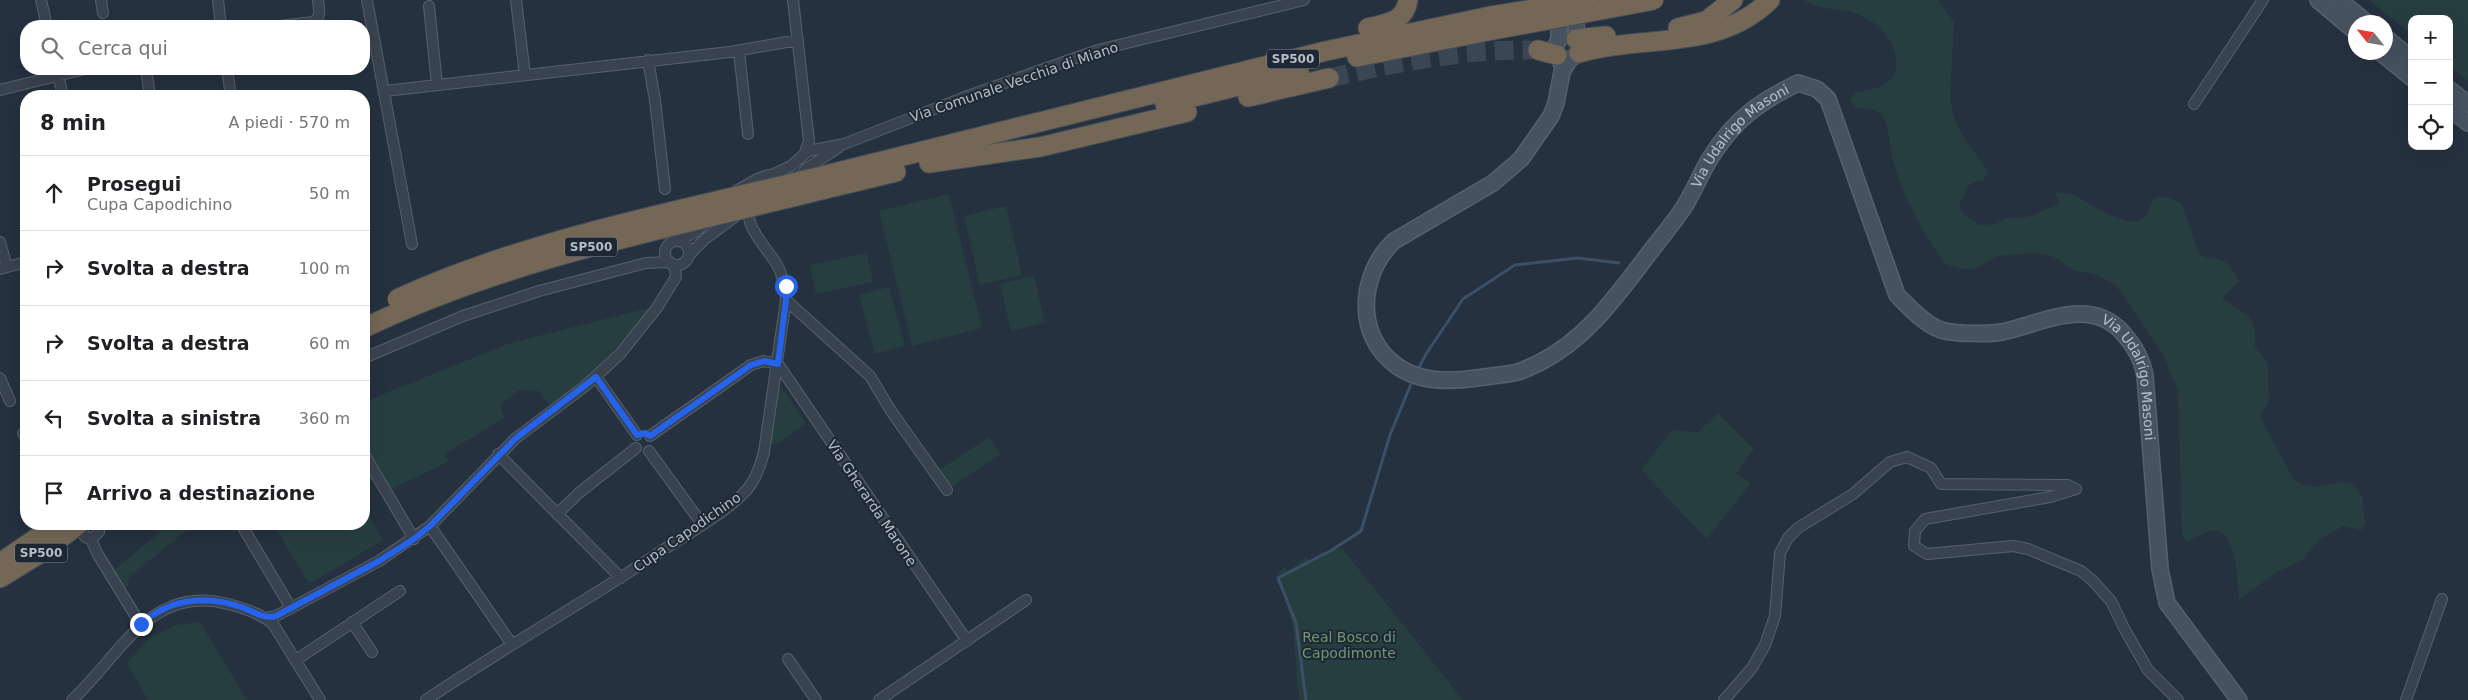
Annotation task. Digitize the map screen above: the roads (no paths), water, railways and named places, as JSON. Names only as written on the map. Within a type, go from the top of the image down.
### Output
[{"type":"highway","points":[[928,157],[1034,112],[1087,97],[1394,22],[1403,15],[1408,0]]},
{"type":"highway","name":"SP500","points":[[1492,23],[1589,0]]},
{"type":"highway","name":"SP500","points":[[370,311],[448,277],[540,246],[821,176],[928,157],[1326,51],[1492,23],[1654,0]]},
{"type":"highway","points":[[1571,52],[1696,25],[1718,14],[1733,0]]},
{"type":"highway","points":[[1538,50],[1571,52],[1706,36],[1734,26],[1770,0]]},
{"type":"highway","points":[[928,157],[1040,147],[1329,78]]},
{"type":"highway","name":"SP500","points":[[370,325],[453,290],[544,259],[821,176]]},
{"type":"highway","name":"SP500","points":[[0,563],[48,530]]},
{"type":"highway","name":"SP500","points":[[0,578],[44,551],[71,530]]},
{"type":"street","points":[[42,0],[46,20]]},
{"type":"street","points":[[101,0],[103,14]]},
{"type":"street","points":[[218,0],[220,20]]},
{"type":"street","points":[[318,0],[320,14],[318,20]]},
{"type":"street","points":[[367,0],[412,244]]},
{"type":"street","points":[[516,0],[525,75]]},
{"type":"street","points":[[793,0],[809,148],[817,158],[821,176]]},
{"type":"street","name":"Via Comunale Vecchia di Miano","points":[[678,241],[697,232],[738,190],[791,166],[809,148],[844,144],[965,97],[1098,50],[1304,0]]},
{"type":"street","name":"Via Udalrigo Masoni","points":[[1559,0],[1571,52]]},
{"type":"street","name":"Via Udalrigo Masoni","points":[[1574,0],[1571,52],[1556,102],[1533,144],[1521,159],[1493,184],[1405,233],[1386,249],[1374,268],[1366,302],[1368,325],[1378,346],[1400,368],[1425,377],[1460,381],[1520,372],[1553,356],[1576,340],[1601,316],[1683,210],[1711,157],[1735,124],[1766,98],[1798,83],[1817,90],[1828,99],[1898,294],[1918,316],[1944,332],[2000,332],[2072,315],[2098,315],[2118,328],[2137,351],[2142,361],[2145,376],[2160,569],[2167,604],[2239,700]]},
{"type":"street","points":[[2194,104],[2263,0]]},
{"type":"street","points":[[2318,0],[2348,25]]},
{"type":"street","points":[[2339,0],[2357,15]]},
{"type":"street","points":[[428,6],[437,85]]},
{"type":"street","points":[[385,91],[739,51],[798,40]]},
{"type":"street","points":[[2393,44],[2408,56]]},
{"type":"street","points":[[739,51],[748,134]]},
{"type":"street","points":[[648,60],[655,100],[665,188]]},
{"type":"street","points":[[2390,60],[2408,75]]},
{"type":"street","points":[[0,90],[48,75]]},
{"type":"street","points":[[59,75],[62,90]]},
{"type":"street","points":[[147,75],[149,90]]},
{"type":"street","points":[[228,75],[230,90]]},
{"type":"street","points":[[2453,92],[2468,104]]},
{"type":"street","points":[[2453,111],[2468,123]]},
{"type":"street","name":"Via Comunale Vecchia di Miano","points":[[689,255],[731,219],[750,209],[769,206],[779,207],[788,202],[793,192],[792,186],[821,176],[844,144]]},
{"type":"street","points":[[769,206],[761,199],[759,188],[764,179],[771,174],[785,177],[792,186]]},
{"type":"street","name":"Cupa Capodichino","points":[[426,700],[511,643],[621,578],[702,524],[741,496],[756,476],[764,452],[778,364],[786,286],[776,264],[748,219],[750,209]]},
{"type":"street","points":[[370,356],[472,313],[538,291],[646,263],[682,264],[689,255],[685,244],[678,241],[671,243],[666,249],[646,263]]},
{"type":"street","points":[[0,242],[3,268],[20,264]]},
{"type":"street","points":[[266,618],[291,608],[379,561],[414,539],[430,526],[498,454],[523,432],[596,377],[620,354],[665,295],[676,277],[675,268],[666,257],[666,249]]},
{"type":"street","points":[[786,300],[870,376],[891,411],[947,490]]},
{"type":"street","points":[[650,436],[751,365],[764,361],[778,364]]},
{"type":"street","name":"Via Gherarda Marone","points":[[778,364],[967,641]]},
{"type":"street","points":[[596,377],[637,435]]},
{"type":"street","points":[[0,378],[10,401]]},
{"type":"street","points":[[645,433],[650,436],[653,444],[649,451],[643,452],[636,448],[634,441],[637,435],[645,433]]},
{"type":"street","points":[[557,514],[586,487],[636,448]]},
{"type":"street","points":[[649,451],[702,524]]},
{"type":"street","points":[[498,454],[621,578]]},
{"type":"street","points":[[1724,700],[1752,668],[1765,645],[1775,616],[1780,552],[1788,538],[1798,528],[1853,494],[1890,462],[1907,457],[1931,468],[1942,484],[2068,485],[2076,489],[2050,497],[1925,519],[1915,531],[1914,546],[1927,554],[2013,546],[2028,549],[2081,572],[2093,580],[2111,601],[2148,670],[2178,700]]},
{"type":"street","points":[[370,464],[414,539]]},
{"type":"street","points":[[430,526],[511,643]]},
{"type":"street","points":[[83,530],[85,537],[91,538],[99,532],[98,530]]},
{"type":"street","points":[[246,530],[291,608]]},
{"type":"street","points":[[91,538],[97,554],[141,624]]},
{"type":"street","points":[[296,660],[400,591]]},
{"type":"street","points":[[2406,700],[2442,599]]},
{"type":"street","points":[[72,700],[141,624],[163,608],[193,600],[224,603],[266,618],[278,631],[320,700]]},
{"type":"street","points":[[879,700],[1026,600]]},
{"type":"street","points":[[352,622],[372,652]]},
{"type":"street","points":[[788,659],[816,700]]},
{"type":"waterway","points":[[1417,371],[1426,354],[1463,299],[1515,265],[1578,258],[1619,263]]},
{"type":"waterway","points":[[1306,700],[1296,623],[1278,578],[1332,550],[1361,531],[1390,435],[1413,379]]},
{"type":"tunnel","points":[[1329,78],[1459,54],[1538,50]]},
{"type":"park label","name":"Real Bosco di Capodimonte","points":[[1349,646]]}]
